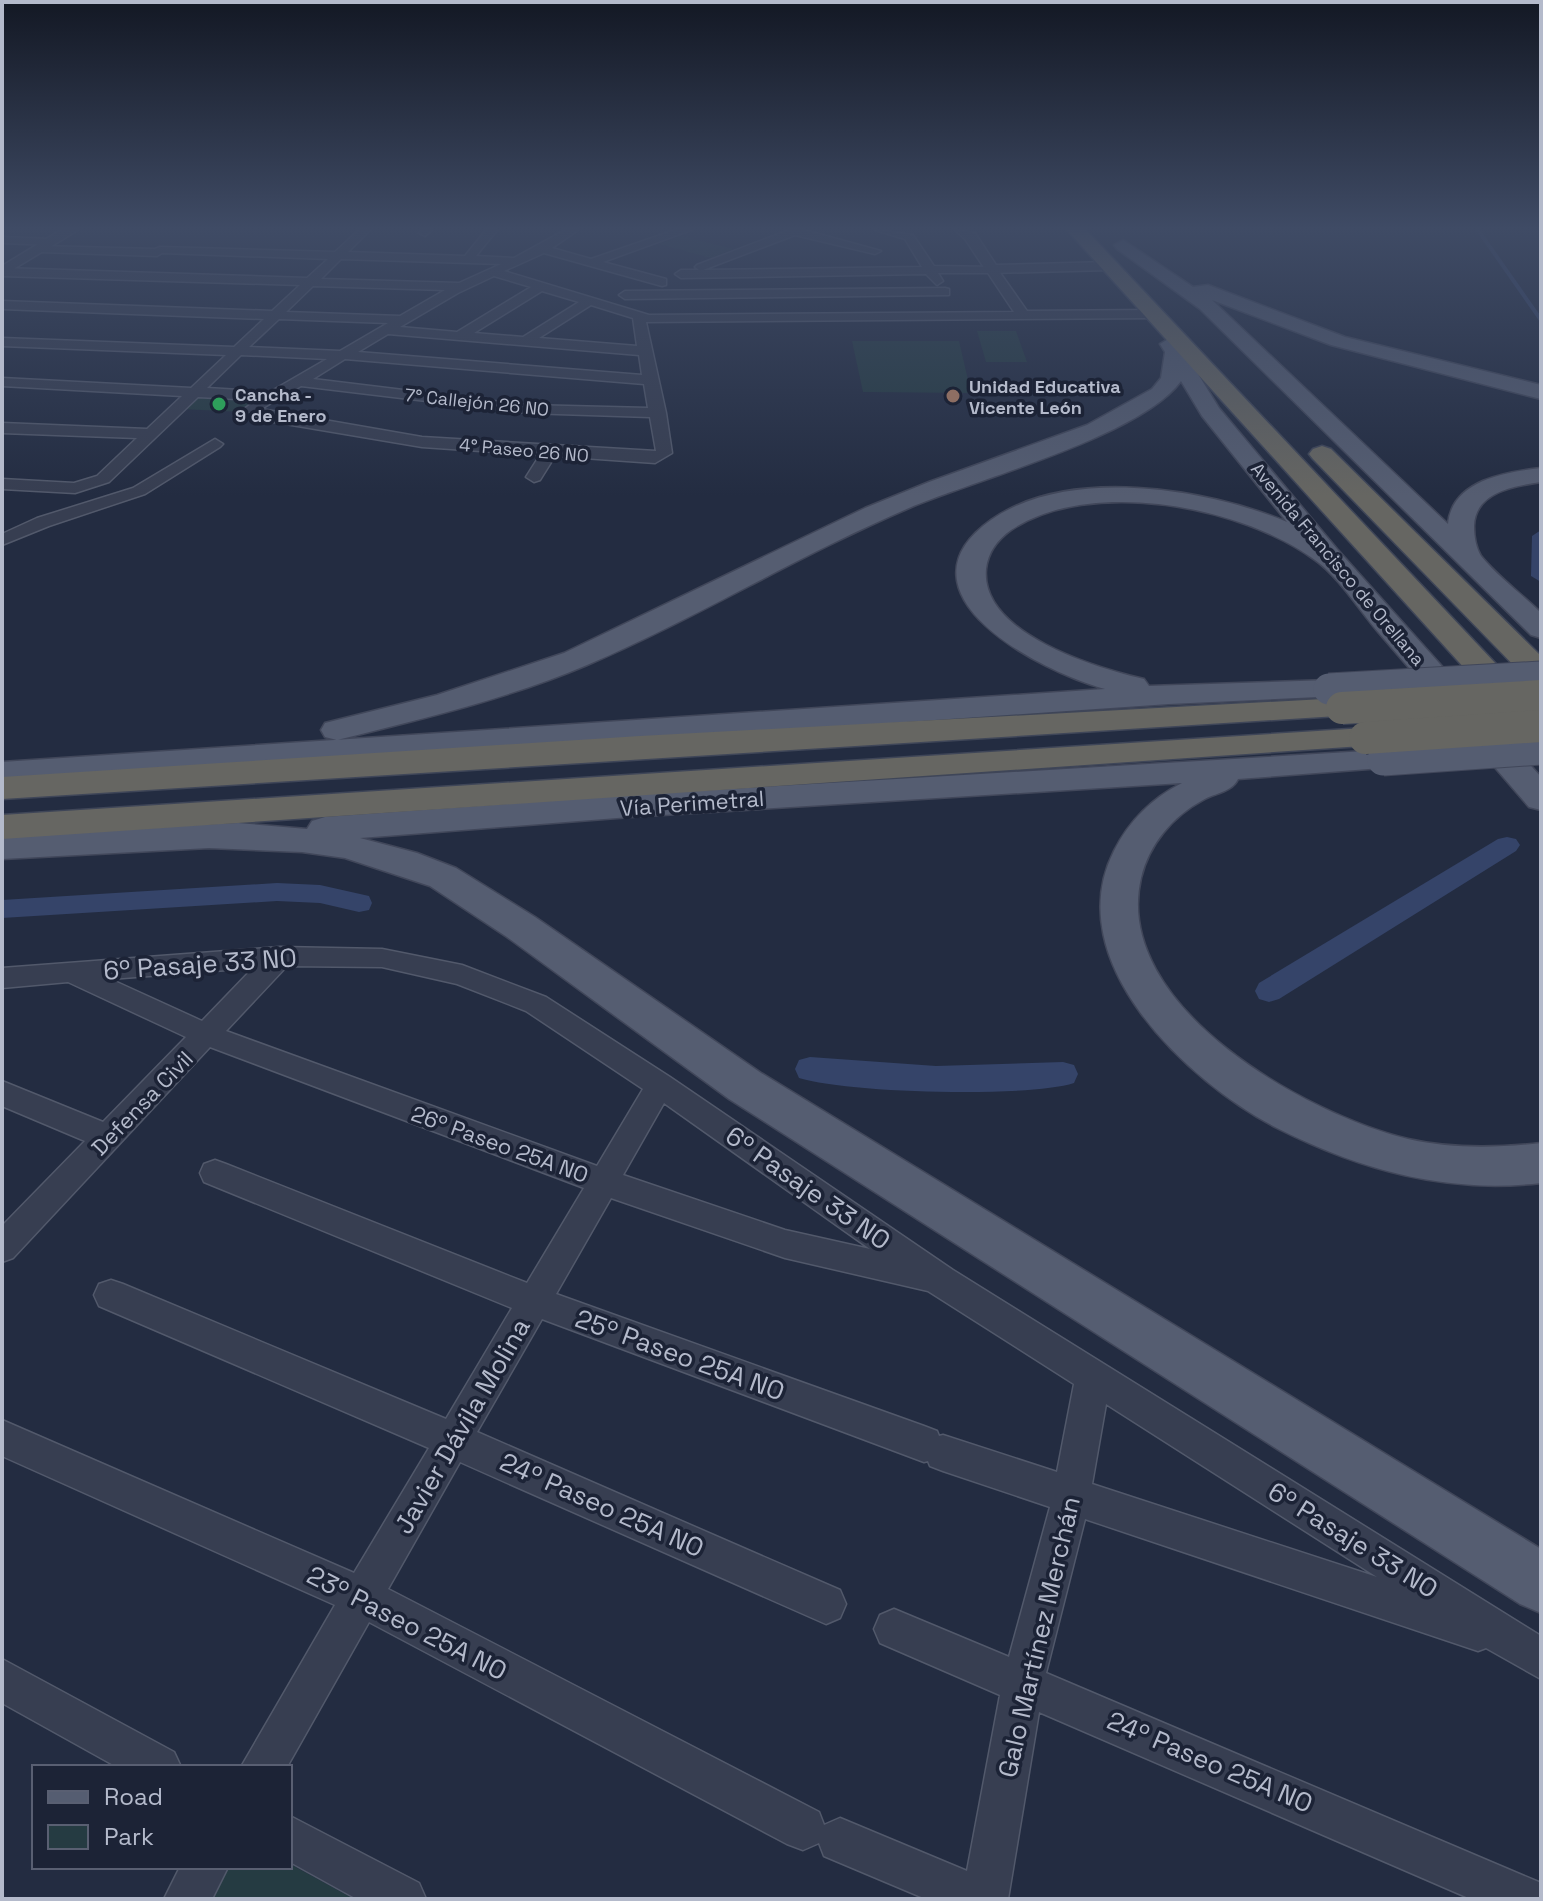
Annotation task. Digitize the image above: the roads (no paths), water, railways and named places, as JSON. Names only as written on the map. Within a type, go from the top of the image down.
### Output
[{"type":"highway","name":"Avenida Francisco de Orellana","points":[[1161,319],[1541,729]]},
{"type":"highway","points":[[1192,319],[1208,335]]},
{"type":"highway","points":[[1282,414],[1541,675]]},
{"type":"highway","points":[[2,788],[1336,699],[1541,696]]},
{"type":"highway","points":[[1374,749],[1541,729]]},
{"type":"highway","name":"Vía Perimetral","points":[[2,827],[1374,749]]},
{"type":"main road","name":"Avenida Francisco de Orellana","points":[[1159,319],[1174,354],[1210,411],[1327,555],[1541,799]]},
{"type":"main road","points":[[1221,319],[1541,629]]},
{"type":"main road","points":[[1274,319],[1338,341],[1541,392]]},
{"type":"main road","points":[[123,764],[336,730],[389,718],[498,687],[575,659],[874,514],[1117,421],[1160,394],[1172,379],[1174,354]]},
{"type":"main road","points":[[1466,555],[1458,530],[1462,512],[1472,498],[1503,482],[1541,475]]},
{"type":"main road","points":[[1169,694],[1073,669],[1011,635],[984,607],[971,579],[974,557],[989,536],[1014,518],[1049,505],[1089,497],[1146,497],[1181,501],[1247,516],[1284,530],[1327,555]]},
{"type":"main road","points":[[2,773],[1169,694],[1336,699],[1541,675]]},
{"type":"main road","points":[[1374,749],[1541,749]]},
{"type":"main road","name":"Vía Perimetral","points":[[2,847],[211,837],[630,806],[1259,769],[1374,749]]},
{"type":"main road","points":[[1259,769],[1208,784],[1172,803],[1157,816],[1133,848],[1118,890],[1118,912],[1121,936],[1146,989],[1192,1045],[1222,1069],[1297,1115],[1342,1136],[1408,1158],[1448,1165],[1499,1167],[1541,1163]]},
{"type":"main road","points":[[211,837],[302,840],[345,846],[404,862],[443,877],[477,896],[745,1086],[1541,1583]]},
{"type":"street","points":[[12,357],[64,319]]},
{"type":"street","points":[[2,484],[75,488],[103,479],[272,319]]},
{"type":"street","points":[[361,319],[402,320]]},
{"type":"street","points":[[460,336],[488,319]]},
{"type":"street","points":[[526,341],[566,319]]},
{"type":"street","points":[[639,319],[820,319]]},
{"type":"street","name":"4° Paseo 26 NO","points":[[271,396],[251,409],[262,416],[422,442],[655,458],[664,453],[659,413],[639,319]]},
{"type":"street","points":[[2,382],[271,396],[402,320]]},
{"type":"street","points":[[385,330],[645,351]]},
{"type":"street","points":[[2,342],[342,355],[652,380]]},
{"type":"street","name":"7° Callejón 26 NO","points":[[297,381],[527,409],[659,413]]},
{"type":"street","points":[[2,428],[150,434]]},
{"type":"street","points":[[2,540],[43,522],[139,491],[215,444]]},
{"type":"street","points":[[534,477],[550,452]]},
{"type":"street","name":"6º Pasaje 33 NO","points":[[2,978],[280,956],[382,958],[462,975],[536,1004],[660,1085],[941,1281],[1530,1652]]},
{"type":"street","name":"Defensa Civil","points":[[2,1248],[280,956]]},
{"type":"street","name":"26º Paseo 25A NO","points":[[71,972],[207,1035],[604,1182],[785,1244],[941,1281]]},
{"type":"street","name":"Javier Dávila Molina","points":[[264,1765],[660,1085]]},
{"type":"street","points":[[2,1093],[110,1138]]},
{"type":"street","name":"25º Paseo 25A NO","points":[[215,1173],[534,1301],[933,1448],[1530,1652]]},
{"type":"street","name":"24º Paseo 25A NO","points":[[111,1295],[453,1440],[826,1604]]},
{"type":"street","name":"Galo Martínez Merchán","points":[[982,1899],[1023,1682],[1072,1495],[1093,1375]]},
{"type":"street","name":"23º Paseo 25A NO","points":[[2,1438],[363,1597],[822,1834],[982,1899]]},
{"type":"street","name":"24º Paseo 25A NO","points":[[894,1629],[1525,1899]]},
{"type":"street","points":[[2,1680],[155,1765]]},
{"type":"street","points":[[292,1839],[403,1899]]},
{"type":"street","points":[[187,1899],[204,1869]]},
{"type":"waterway","points":[[1541,536],[1541,576]]},
{"type":"waterway","points":[[1269,991],[1507,845]]},
{"type":"waterway","points":[[2,909],[277,892],[320,894],[359,903]]},
{"type":"waterway","points":[[810,1069],[936,1078],[1063,1074]]},
{"type":"place","name":"Unidad Educativa Vicente León","points":[[953,396]]},
{"type":"place","name":"Cancha - 9 de Enero","points":[[219,404]]}]
